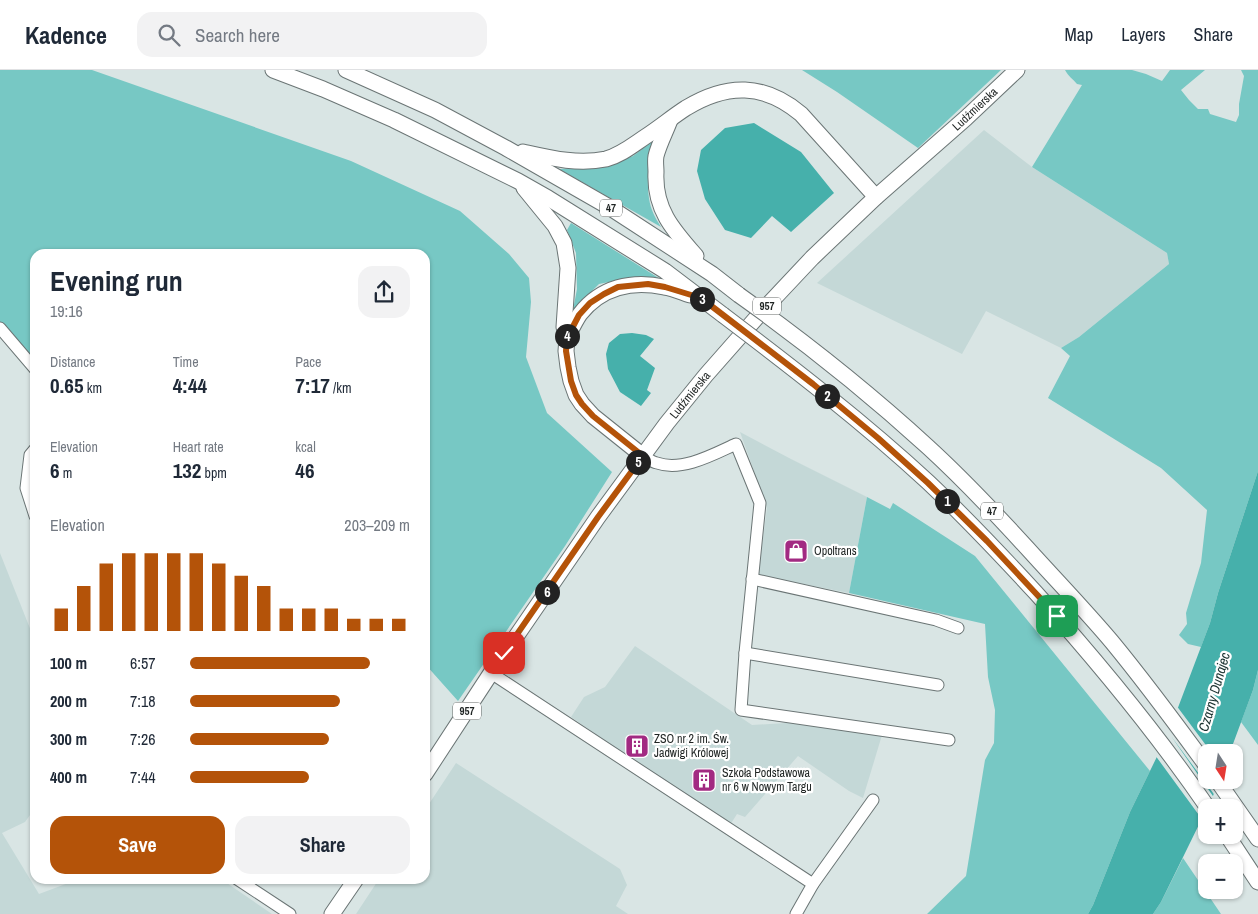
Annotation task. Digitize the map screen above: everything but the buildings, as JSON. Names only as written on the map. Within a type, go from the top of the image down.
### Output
[{"type":"main road","name":"47","points":[[273,70],[394,120],[518,181],[548,198],[665,271],[813,384],[928,483],[987,541],[1057,616],[1101,667],[1159,740],[1202,799]]},
{"type":"main road","name":"47","points":[[346,70],[435,110],[609,207],[712,274],[815,350],[929,448],[1000,518],[1111,641],[1198,754]]},
{"type":"main road","name":"Ludźmierska","points":[[430,766],[491,673],[598,517],[684,402],[732,344],[793,277],[876,197],[966,118],[1017,70]]},
{"type":"main road","points":[[506,148],[559,160],[584,161],[606,159],[622,153],[684,109],[701,100],[720,93],[749,90],[777,98],[789,104],[801,114],[876,197]]},
{"type":"main road","points":[[670,120],[656,156],[656,192],[667,220],[675,232],[712,274]]},
{"type":"main road","points":[[518,181],[555,226],[564,243],[568,268],[564,327],[567,338],[566,351],[571,381],[576,395],[593,416],[643,456]]},
{"type":"main road","points":[[567,338],[579,315],[590,303],[618,287],[648,284],[701,298]]},
{"type":"main road","points":[[1223,789],[1258,839]]},
{"type":"main road","points":[[1233,844],[1258,882]]},
{"type":"main road","points":[[332,914],[353,884]]},
{"type":"street","points":[[0,328],[30,363]]},
{"type":"street","points":[[643,456],[657,464],[672,466],[707,458],[736,444],[760,502],[741,710],[948,740]]},
{"type":"street","points":[[30,455],[26,488],[30,500]]},
{"type":"street","points":[[752,579],[936,620],[958,628]]},
{"type":"street","points":[[745,652],[938,685]]},
{"type":"street","points":[[491,673],[813,884]]},
{"type":"street","points":[[796,914],[813,884],[873,800]]},
{"type":"street","points":[[245,884],[290,914]]},
{"type":"shaded area","points":[[0,70],[92,70],[351,161],[460,211],[509,254],[529,278],[531,302],[526,357],[547,413],[612,472],[565,546],[458,701],[430,670],[430,249],[30,249],[30,356],[0,322]]},
{"type":"shaded area","points":[[802,70],[1001,70],[918,148]]},
{"type":"shaded area","points":[[1065,70],[1132,70],[1162,81],[1170,70],[1205,70],[1181,90],[1198,109],[1208,109],[1210,114],[1236,122],[1239,115],[1244,76],[1241,70],[1258,70],[1258,471],[1201,647],[1188,644],[1179,635],[1187,624],[1186,613],[1201,563],[1207,510],[1161,468],[1048,398],[1070,356],[1061,348],[1079,337],[1169,264],[1167,253],[1032,167],[1082,85],[1077,84]]},
{"type":"shaded area","points":[[984,130],[1032,167],[1167,253],[1169,264],[1079,337],[1061,348],[986,311],[962,354],[817,283]]},
{"type":"shaded area","points":[[654,140],[650,156],[648,185],[653,212],[661,227],[559,169],[603,167],[633,156]]},
{"type":"shaded area","points":[[571,223],[665,282],[643,278],[599,284],[573,310],[577,289],[576,253],[567,230]]},
{"type":"shaded area","points":[[740,432],[867,497],[849,593],[758,575],[767,508]]},
{"type":"shaded area","points":[[867,497],[890,509],[893,503],[975,556],[1150,771],[1130,812],[1088,914],[927,914],[966,876],[985,760],[994,743],[995,710],[988,677],[985,624],[849,593]]},
{"type":"shaded area","points":[[0,553],[30,628],[30,815],[25,822],[2,833],[30,879],[30,884],[33,884],[39,894],[66,884],[228,884],[272,914],[0,914]]},
{"type":"shaded area","points":[[635,646],[752,725],[802,722],[882,735],[863,798],[849,791],[798,756],[745,817],[737,814],[730,825],[668,784],[571,717],[584,697],[605,687]]},
{"type":"shaded area","points":[[1258,670],[1258,745],[1241,722]]},
{"type":"shaded area","points":[[456,763],[620,869],[627,885],[616,906],[628,914],[356,914],[376,884],[430,884],[430,802]]},
{"type":"shaded area","points":[[1183,858],[1198,880],[1198,899],[1211,899],[1221,914],[1153,914]]},
{"type":"water","points":[[754,123],[801,152],[834,193],[791,232],[772,216],[751,238],[725,230],[705,199],[697,171],[701,150],[725,128]]},
{"type":"water","points":[[620,334],[646,335],[654,339],[640,356],[655,368],[647,390],[651,393],[641,406],[620,392],[608,369],[606,354],[609,343]]},
{"type":"water","name":"Czarny Dunajec","points":[[1258,471],[1258,670],[1253,690],[1233,744],[1198,744],[1198,789],[1216,789],[1212,799],[1198,799],[1198,827],[1161,902],[1153,914],[1088,914],[1130,812],[1168,734],[1210,623]]},
{"type":"pier","points":[[1176,705],[1205,744],[1198,744],[1198,773],[1171,736],[1198,775],[1198,789],[1208,789],[1215,799],[1198,799],[1198,814],[1155,755],[1166,733]]},
{"type":"pier","points":[[1210,789],[1219,789],[1216,797]]},
{"type":"place","name":"Opoltrans","points":[[796,551]]},
{"type":"place","name":"ZSO nr 2 im. Św. Jadwigi Królowej","points":[[637,746]]},
{"type":"place","name":"Szkoła Podstawowa nr 6 w Nowym Targu","points":[[704,780]]},
{"type":"route","points":[[504,653],[598,517],[643,456],[602,424],[582,404],[576,395],[571,381],[566,351],[567,338],[579,315],[590,303],[618,287],[632,285],[648,284],[665,287],[701,298],[813,384],[928,483],[987,541],[1057,616]]}]
